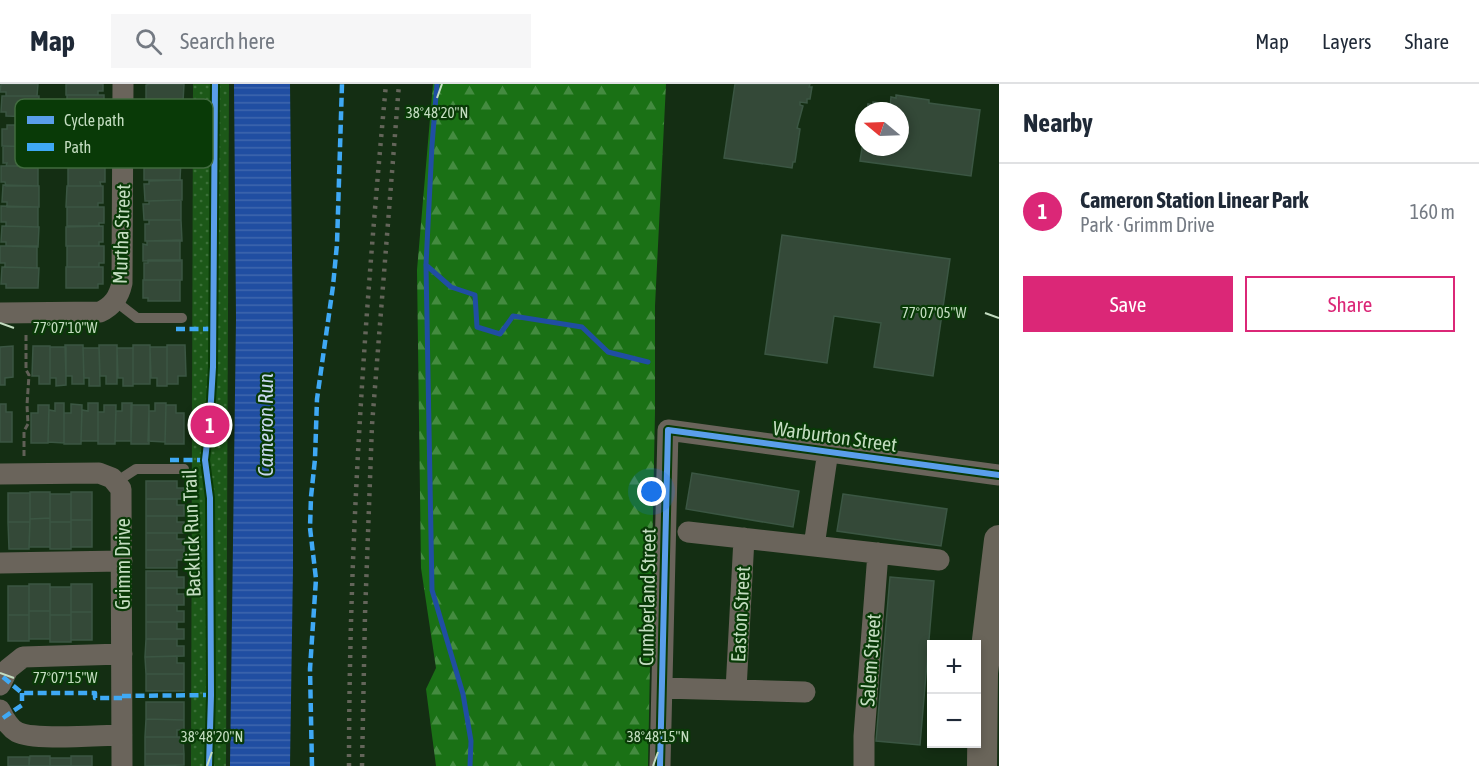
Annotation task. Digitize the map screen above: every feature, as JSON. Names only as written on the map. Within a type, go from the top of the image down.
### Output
[{"type":"main road","points":[[982,766],[999,540]]},
{"type":"street","name":"Murtha Street","points":[[123,84],[123,99]]},
{"type":"street","name":"Murtha Street","points":[[0,313],[100,312],[115,301],[122,283],[123,168]]},
{"type":"street","name":"Warburton Street","points":[[668,430],[999,475]]},
{"type":"street","name":"Cumberland Street","points":[[660,766],[668,430]]},
{"type":"street","points":[[814,546],[828,452]]},
{"type":"street","points":[[0,474],[91,472],[107,476],[116,482]]},
{"type":"street","name":"Grimm Drive","points":[[116,482],[122,493],[122,766]]},
{"type":"street","points":[[688,532],[939,560]]},
{"type":"street","name":"Easton Street","points":[[736,690],[744,538]]},
{"type":"street","name":"Salem Street","points":[[864,766],[878,553]]},
{"type":"street","points":[[0,563],[122,561]]},
{"type":"street","points":[[0,685],[8,669],[23,657],[122,654]]},
{"type":"street","points":[[662,688],[805,692]]},
{"type":"street","points":[[0,710],[3,718],[13,729],[29,736],[122,735]]},
{"type":"lane","points":[[115,301],[137,318],[182,318]]},
{"type":"lane","points":[[116,482],[136,469],[184,469]]},
{"type":"path","points":[[23,473],[24,431],[28,424],[29,375],[26,370],[26,313]]},
{"type":"green space","points":[[193,84],[229,84],[226,766],[191,766],[193,168],[213,168],[213,99],[193,99]]},
{"type":"green space","points":[[433,84],[666,84],[655,306],[648,766],[436,766],[426,689],[436,668],[421,568],[417,270]]},
{"type":"water","name":"Cameron Run","points":[[234,84],[290,84],[293,568],[290,766],[230,766],[236,318]]},
{"type":"building","points":[[1,84],[38,84],[37,96],[6,96],[6,92],[0,92]]},
{"type":"building","points":[[66,84],[103,84],[103,91],[98,91],[98,95],[66,95]]},
{"type":"building","points":[[184,84],[183,99],[146,99],[146,85]]},
{"type":"building","points":[[735,84],[810,84],[809,87],[812,87],[810,99],[807,99],[807,103],[800,102],[803,106],[797,128],[800,129],[792,168],[724,158]]},
{"type":"building","points":[[67,95],[104,95],[104,99],[67,99]]},
{"type":"building","points":[[896,95],[929,100],[929,103],[980,110],[971,176],[860,161],[861,156],[909,156],[909,102],[890,102],[891,97],[896,98]]},
{"type":"building","points":[[2,96],[39,96],[39,99],[15,99],[15,116],[6,116],[6,112],[1,112]]},
{"type":"building","points":[[7,125],[15,125],[15,146],[2,146],[2,129],[7,129]]},
{"type":"building","points":[[3,146],[15,146],[15,166],[6,166],[7,163],[3,163]]},
{"type":"building","points":[[1,166],[38,168],[38,186],[6,186],[5,182],[1,182]]},
{"type":"building","points":[[68,168],[105,168],[105,182],[100,182],[101,186],[68,186]]},
{"type":"building","points":[[144,168],[181,168],[180,180],[144,180]]},
{"type":"building","points":[[182,180],[182,200],[145,201],[144,184],[149,184],[149,181]]},
{"type":"building","points":[[3,185],[39,186],[39,207],[7,207],[7,202],[2,202]]},
{"type":"building","points":[[67,186],[103,186],[103,203],[98,203],[98,207],[66,207]]},
{"type":"building","points":[[181,200],[181,220],[144,220],[143,204],[149,204],[149,201]]},
{"type":"building","points":[[1,206],[38,207],[38,227],[6,226],[6,222],[1,222]]},
{"type":"building","points":[[67,207],[104,207],[104,223],[99,223],[99,226],[67,226]]},
{"type":"building","points":[[149,220],[181,220],[182,241],[145,241],[145,224],[149,224]]},
{"type":"building","points":[[2,226],[39,227],[38,247],[6,246],[6,242],[1,242]]},
{"type":"building","points":[[103,226],[103,242],[99,242],[99,246],[66,246],[66,227]]},
{"type":"building","points":[[782,235],[950,259],[933,376],[874,367],[881,323],[834,316],[827,363],[765,354]]},
{"type":"building","points":[[180,240],[180,261],[143,261],[143,244],[147,245],[147,241]]},
{"type":"building","points":[[0,246],[37,246],[37,268],[5,267],[5,263],[0,263]]},
{"type":"building","points":[[67,246],[104,246],[104,263],[99,263],[99,267],[67,267]]},
{"type":"building","points":[[148,260],[182,260],[182,280],[144,280],[144,263],[148,263]]},
{"type":"building","points":[[2,267],[39,268],[38,288],[6,288],[6,284],[1,284]]},
{"type":"building","points":[[66,267],[103,267],[103,284],[98,284],[98,288],[66,288]]},
{"type":"building","points":[[143,280],[180,280],[180,301],[148,301],[148,298],[143,298]]},
{"type":"building","points":[[65,345],[83,345],[84,384],[72,384],[72,376],[66,376]]},
{"type":"building","points":[[99,345],[117,345],[117,384],[106,384],[106,376],[100,376]]},
{"type":"building","points":[[133,345],[150,345],[150,384],[133,384]]},
{"type":"building","points":[[167,345],[185,345],[186,376],[178,376],[178,384],[167,384]]},
{"type":"building","points":[[13,346],[13,377],[5,378],[5,385],[0,385],[0,347]]},
{"type":"building","points":[[33,346],[50,346],[50,384],[39,384],[39,376],[32,376]]},
{"type":"building","points":[[50,347],[66,347],[66,385],[56,386],[56,378],[50,378]]},
{"type":"building","points":[[150,347],[167,347],[167,386],[157,386],[157,378],[151,378]]},
{"type":"building","points":[[83,348],[99,348],[100,386],[89,386],[89,378],[84,378]]},
{"type":"building","points":[[117,348],[133,348],[133,386],[123,386],[123,378],[118,378]]},
{"type":"building","points":[[55,403],[64,403],[64,443],[48,442],[49,410],[55,411]]},
{"type":"building","points":[[88,403],[98,403],[98,441],[81,441],[82,410],[88,411]]},
{"type":"building","points":[[122,403],[132,403],[131,441],[115,441],[116,411],[122,411]]},
{"type":"building","points":[[155,403],[166,403],[165,442],[148,441],[149,411],[155,411]]},
{"type":"building","points":[[0,404],[6,404],[6,412],[12,412],[12,442],[0,442]]},
{"type":"building","points":[[71,404],[82,405],[81,444],[64,444],[64,413],[71,413]]},
{"type":"building","points":[[38,405],[49,405],[48,443],[31,443],[31,413],[38,413]]},
{"type":"building","points":[[104,405],[116,405],[115,444],[98,444],[98,412],[104,412]]},
{"type":"building","points":[[131,405],[149,405],[149,444],[131,444]]},
{"type":"building","points":[[166,405],[176,405],[176,413],[184,413],[184,444],[165,444]]},
{"type":"building","points":[[692,473],[799,491],[793,527],[686,509]]},
{"type":"building","points":[[146,481],[177,481],[177,488],[184,488],[184,499],[146,499]]},
{"type":"building","points":[[30,492],[50,492],[50,518],[30,519]]},
{"type":"building","points":[[71,492],[92,492],[92,520],[71,520]]},
{"type":"building","points":[[8,493],[30,493],[30,522],[8,522]]},
{"type":"building","points":[[50,494],[71,494],[71,522],[50,522]]},
{"type":"building","points":[[843,494],[947,509],[941,546],[837,531]]},
{"type":"building","points":[[146,499],[177,499],[177,505],[184,505],[184,516],[146,516]]},
{"type":"building","points":[[146,516],[177,516],[177,522],[184,522],[184,533],[146,533]]},
{"type":"building","points":[[50,518],[50,547],[29,547],[30,519]]},
{"type":"building","points":[[71,520],[92,520],[92,547],[71,547]]},
{"type":"building","points":[[8,522],[30,522],[29,549],[9,549]]},
{"type":"building","points":[[50,522],[71,522],[71,549],[50,549]]},
{"type":"building","points":[[146,533],[177,533],[177,539],[184,539],[184,550],[146,550]]},
{"type":"building","points":[[146,550],[184,550],[184,560],[177,560],[177,568],[146,568]]},
{"type":"building","points":[[146,571],[177,571],[177,577],[184,577],[184,588],[146,588]]},
{"type":"building","points":[[890,577],[934,581],[929,640],[927,640],[920,745],[876,741]]},
{"type":"building","points":[[29,584],[50,584],[50,611],[29,611]]},
{"type":"building","points":[[71,584],[92,584],[92,612],[71,612]]},
{"type":"building","points":[[8,586],[29,586],[29,615],[8,615]]},
{"type":"building","points":[[50,587],[71,587],[71,615],[50,615]]},
{"type":"building","points":[[146,588],[177,588],[177,594],[184,594],[184,605],[146,605]]},
{"type":"building","points":[[146,605],[177,605],[177,611],[184,611],[184,622],[146,622]]},
{"type":"building","points":[[29,611],[50,611],[50,639],[29,639]]},
{"type":"building","points":[[71,612],[92,612],[92,640],[71,640]]},
{"type":"building","points":[[8,615],[29,615],[29,641],[8,641]]},
{"type":"building","points":[[50,615],[71,615],[71,642],[50,642]]},
{"type":"building","points":[[146,622],[177,622],[177,629],[184,629],[184,639],[146,639]]},
{"type":"building","points":[[146,639],[177,639],[177,646],[184,646],[184,656],[145,657]]},
{"type":"building","points":[[177,656],[177,663],[184,663],[184,674],[146,674],[145,657]]},
{"type":"building","points":[[146,674],[184,674],[184,691],[146,691]]},
{"type":"building","points":[[146,702],[184,702],[184,720],[146,719]]},
{"type":"building","points":[[146,719],[184,720],[184,730],[177,730],[177,737],[145,737]]},
{"type":"building","points":[[145,737],[183,737],[184,754],[145,754]]},
{"type":"building","points":[[145,754],[184,754],[184,765],[145,766]]},
{"type":"building","points":[[30,756],[50,756],[50,766],[29,766]]},
{"type":"building","points":[[71,756],[92,756],[92,766],[71,766]]},
{"type":"building","points":[[8,757],[29,757],[29,766],[8,766]]},
{"type":"building","points":[[50,758],[71,758],[71,766],[50,766]]},
{"type":"waterway","points":[[437,84],[426,265],[432,590],[463,694],[471,741],[470,766]]},
{"type":"waterway","points":[[426,265],[451,287],[475,295],[477,327],[500,334],[513,316],[582,327],[608,352],[648,362]]},
{"type":"railway","points":[[349,766],[355,510],[371,254],[386,84]]},
{"type":"railway","points":[[362,766],[372,425],[399,84]]},
{"type":"marked path","points":[[312,766],[310,669],[316,579],[310,528],[311,497],[317,399],[337,244],[342,84]]},
{"type":"marked path","points":[[176,329],[213,329]]},
{"type":"marked path","points":[[170,460],[205,460]]},
{"type":"marked path","points":[[3,677],[22,693],[95,693],[95,698],[122,698]]},
{"type":"marked path","points":[[3,718],[22,705],[22,693]]},
{"type":"marked path","points":[[122,696],[211,695]]},
{"type":"cycle path","name":"Backlick Run Trail","points":[[209,766],[210,498],[205,460],[213,367],[215,84]]},
{"type":"cycle path","points":[[660,766],[668,430],[999,475]]},
{"type":"place","name":"Cameron Station Linear Park","points":[[210,425]]}]
